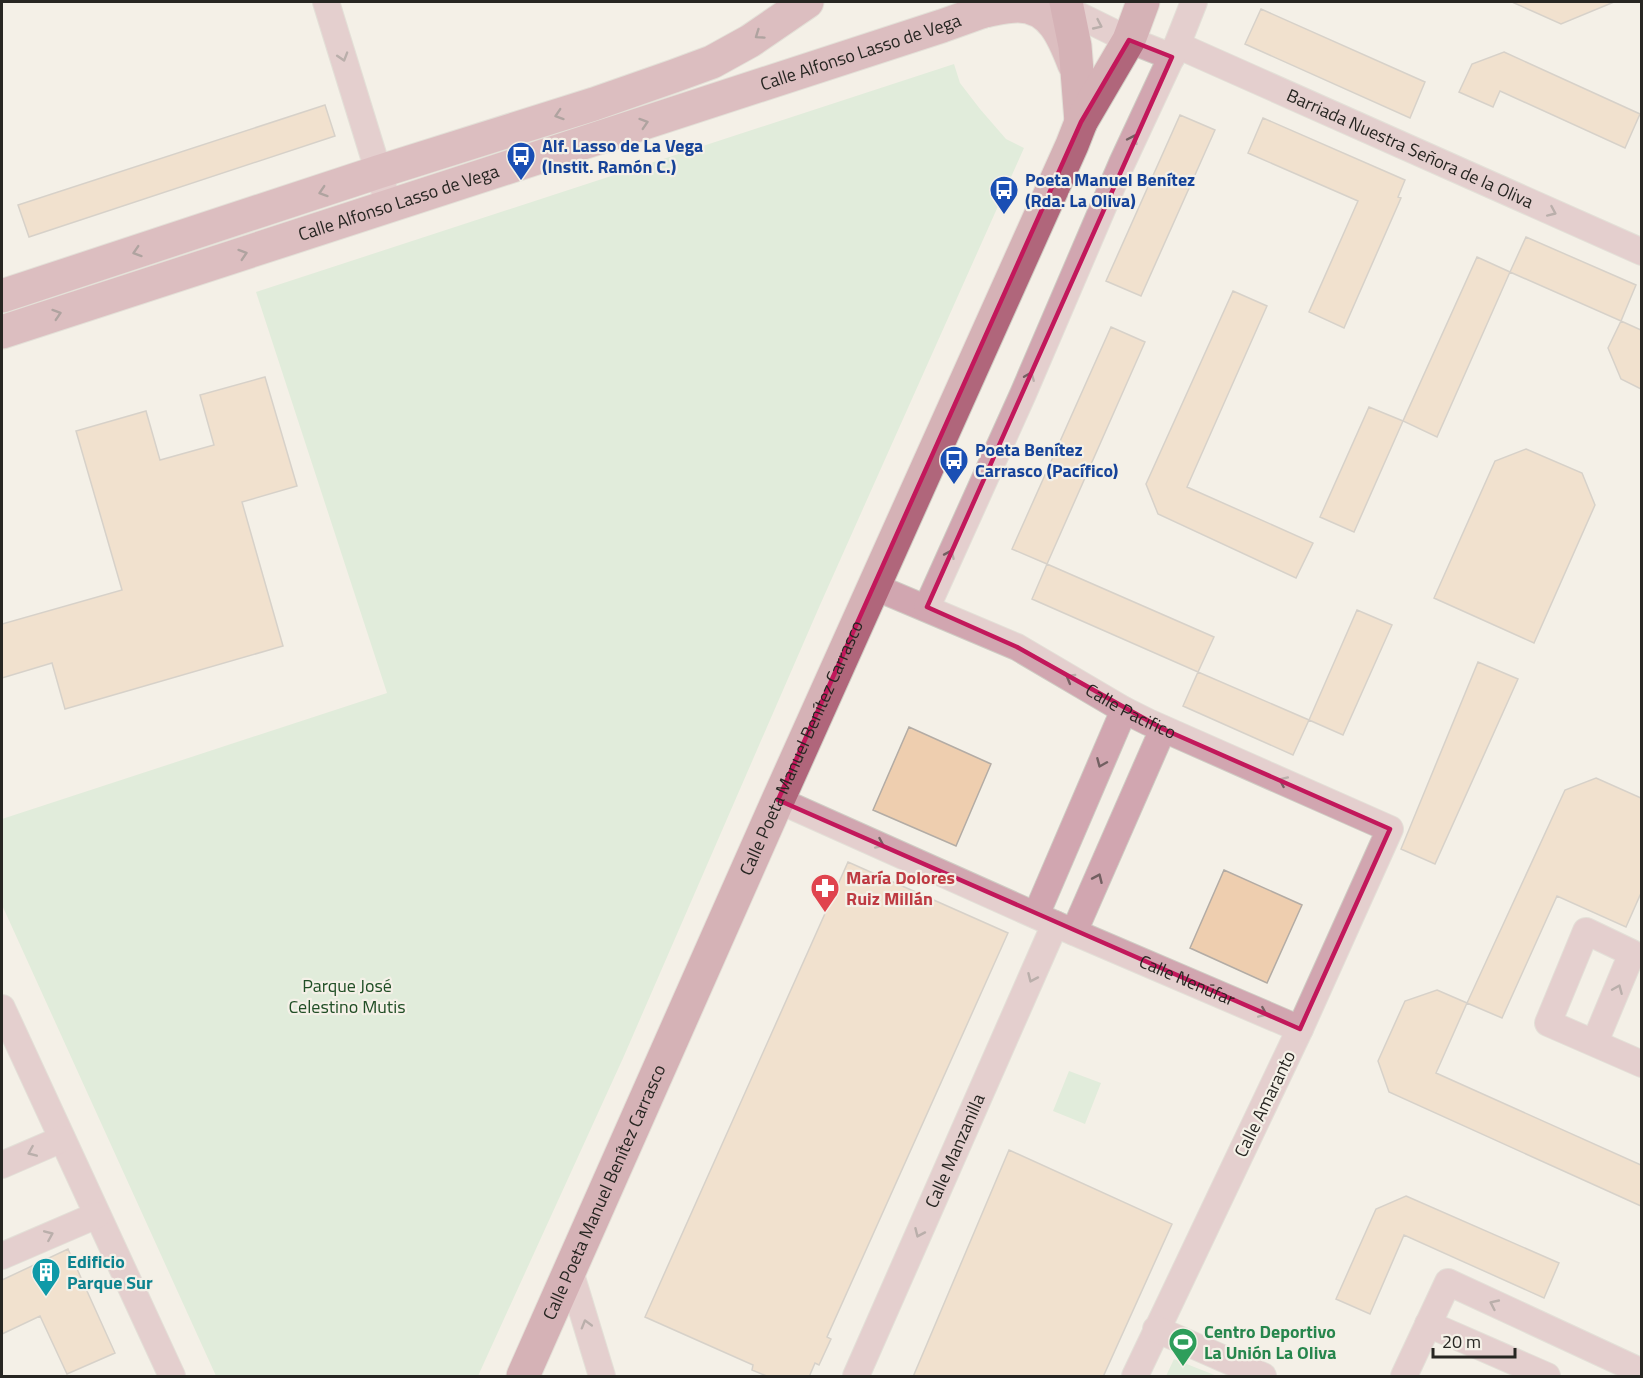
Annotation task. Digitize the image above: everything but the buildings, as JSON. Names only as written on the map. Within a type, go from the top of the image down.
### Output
[{"type":"main road","name":"Calle Alfonso Lasso de Vega","points":[[2,296],[378,172],[594,104],[712,62],[750,41],[807,2]]},
{"type":"main road","name":"Calle Poeta Manuel Benítez Carrasco","points":[[523,1377],[1081,122],[1129,40],[1143,2]]},
{"type":"main road","name":"Calle Poeta Manuel Benítez Carrasco","points":[[1067,5],[1078,73],[1081,122]]},
{"type":"main road","name":"Calle Alfonso Lasso de Vega","points":[[2,332],[991,6],[1019,6],[1041,12],[1060,30],[1078,73]]},
{"type":"street","points":[[326,2],[389,206]]},
{"type":"street","points":[[927,607],[1023,394],[1194,2]]},
{"type":"street","name":"Barriada Nuestra Señora de la Oliva","points":[[1067,5],[1129,40],[1174,51],[1460,171],[1641,252]]},
{"type":"street","name":"Calle Pacifico","points":[[875,587],[927,607],[1017,647],[1124,710],[1390,829]]},
{"type":"street","name":"Calle Manzanilla","points":[[1055,924],[1124,710]]},
{"type":"street","name":"Calle Manzanilla","points":[[856,1377],[1055,924],[1163,729]]},
{"type":"street","name":"Calle Nenúfar","points":[[778,800],[1055,924],[1300,1029]]},
{"type":"street","name":"Calle Amaranto","points":[[1135,1377],[1300,1029],[1390,829]]},
{"type":"street","points":[[2,1008],[172,1377]]},
{"type":"street","points":[[1595,1042],[1641,1064]]},
{"type":"street","points":[[2,1166],[62,1139]]},
{"type":"street","points":[[2,1256],[97,1215]]},
{"type":"street","points":[[570,1271],[602,1377]]},
{"type":"street","points":[[1404,1377],[1448,1282],[1628,1370]]},
{"type":"street","points":[[1428,1324],[1547,1377]]},
{"type":"street","points":[[1156,1329],[1263,1377]]},
{"type":"highlighted area","points":[[1129,40],[1172,57],[927,607],[1017,647],[1163,729],[1390,829],[1300,1029],[778,800],[1081,122]]},
{"type":"green space","name":"Parque José Celestino Mutis","points":[[954,64],[960,83],[980,109],[1006,139],[1024,148],[820,605],[624,1056],[478,1376],[216,1376],[2,905],[2,819],[387,693],[256,292]]},
{"type":"green space","points":[[1069,1071],[1101,1083],[1085,1124],[1053,1111]]},
{"type":"green space","name":"Centro Deportivo La Unión La Oliva","points":[[1174,1359],[1217,1376],[1166,1376]]},
{"type":"place","name":"Alf. Lasso de La Vega (Instit. Ramón C.)","points":[[521,182]]},
{"type":"place","name":"Poeta Manuel Benítez (Rda. La Oliva)","points":[[1004,216]]},
{"type":"place","name":"Poeta Benítez Carrasco (Pacífico)","points":[[954,486]]},
{"type":"place","name":"María Dolores Ruiz Millán","points":[[825,914]]},
{"type":"place","name":"Edificio Parque Sur","points":[[46,1298]]},
{"type":"place","name":"Centro Deportivo La Unión La Oliva","points":[[1183,1368]]}]
